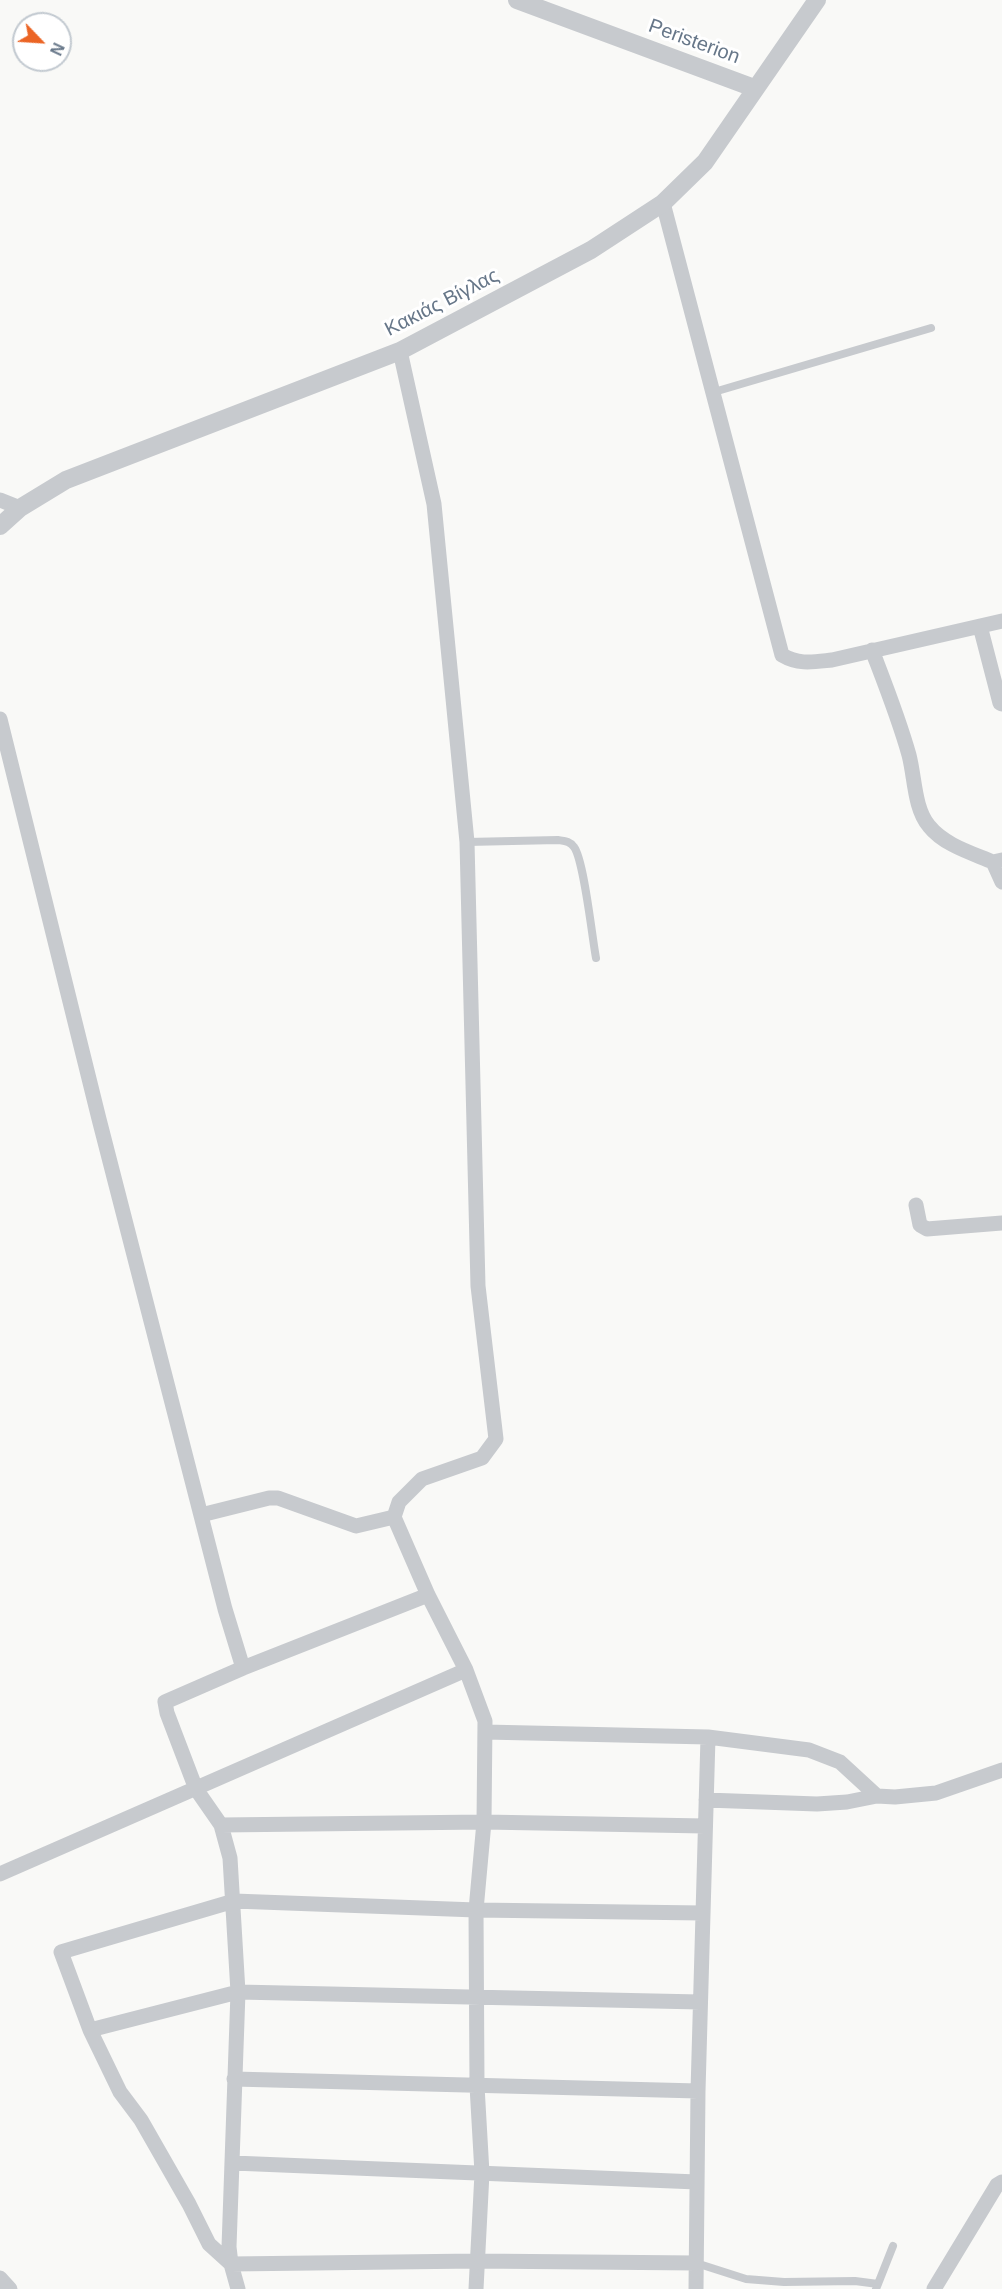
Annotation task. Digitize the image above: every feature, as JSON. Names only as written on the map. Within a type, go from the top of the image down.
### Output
[{"type":"street","name":"Peristerion","points":[[517,0],[754,88]]},
{"type":"street","name":"Κακιάς Βίγλας","points":[[0,526],[20,508],[66,480],[400,351],[591,250],[663,203],[705,162],[816,0]]},
{"type":"street","points":[[663,203],[782,655],[806,663],[832,660],[1002,621]]},
{"type":"street","points":[[400,351],[434,504],[467,842],[478,1286],[496,1439],[482,1458],[422,1479],[399,1502],[394,1517],[428,1595],[466,1670],[485,1720],[484,1822],[476,1910],[477,2086],[482,2173],[476,2289]]},
{"type":"street","points":[[0,500],[20,508]]},
{"type":"street","points":[[980,626],[1002,704]]},
{"type":"street","points":[[872,650],[894,708],[909,757],[920,805],[929,826],[942,839],[998,861],[1002,882]]},
{"type":"street","points":[[0,719],[99,1119],[225,1609],[243,1668]]},
{"type":"street","points":[[916,1205],[920,1225],[927,1228],[1002,1223]]},
{"type":"street","points":[[201,1515],[269,1498],[278,1498],[356,1526],[394,1517]]},
{"type":"street","points":[[238,2289],[229,2247],[238,1992],[230,1858],[221,1825],[196,1789],[167,1713],[165,1702],[243,1668],[428,1595]]},
{"type":"street","points":[[0,1874],[466,1670]]},
{"type":"street","points":[[485,1732],[708,1737],[809,1750],[840,1762],[877,1796]]},
{"type":"street","points":[[696,2289],[698,2091],[708,1737]]},
{"type":"street","points":[[706,1800],[817,1804],[847,1802],[877,1796],[895,1797],[936,1792],[1002,1770]]},
{"type":"street","points":[[221,1825],[484,1822],[705,1826]]},
{"type":"street","points":[[696,2263],[476,2261],[231,2264],[209,2244],[164,2159],[141,2120],[120,2092],[90,2030],[61,1952],[234,1900],[476,1910],[703,1913]]},
{"type":"street","points":[[90,2030],[238,1992],[700,2002]]},
{"type":"street","points":[[234,2079],[698,2091]]},
{"type":"street","points":[[233,2163],[697,2182]]},
{"type":"street","points":[[934,2289],[997,2185],[1002,2182]]},
{"type":"street","points":[[0,2278],[10,2289]]},
{"type":"lane","points":[[714,392],[931,328]]},
{"type":"lane","points":[[467,842],[558,840],[567,841],[574,847],[580,866],[596,958]]},
{"type":"lane","points":[[696,2263],[746,2279],[784,2282],[855,2282],[877,2286],[893,2246]]}]
